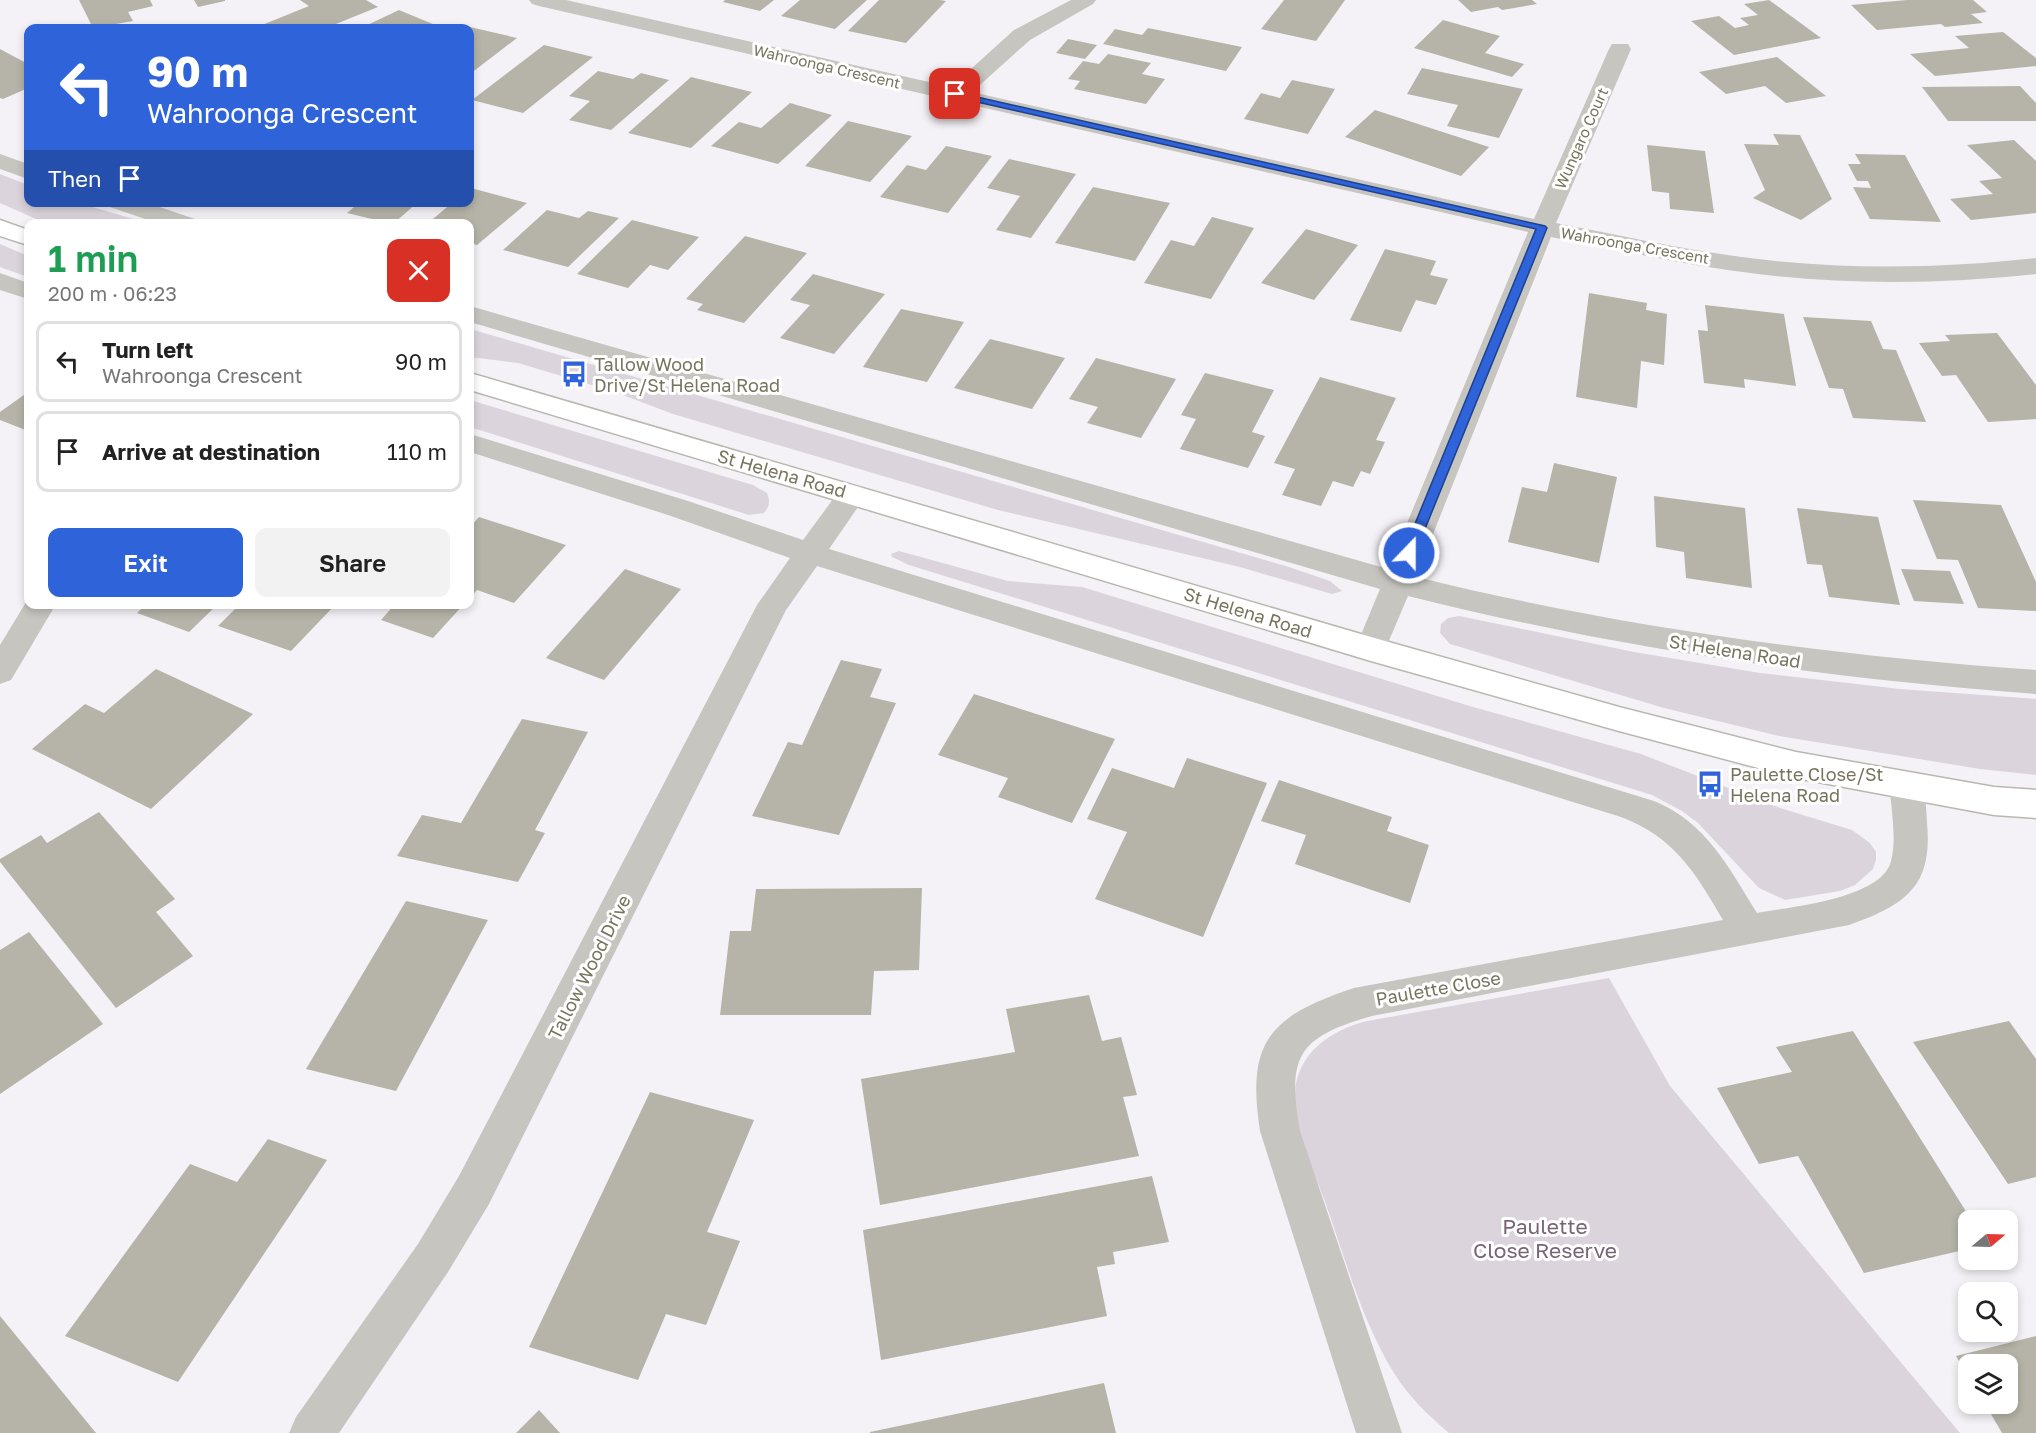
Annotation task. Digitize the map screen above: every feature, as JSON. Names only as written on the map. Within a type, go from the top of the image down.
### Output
[{"type":"main road","points":[[0,227],[24,236]]},
{"type":"main road","name":"St Helena Road","points":[[474,382],[1371,649],[1641,725],[1796,765],[1907,787],[1994,801],[2036,804]]},
{"type":"street","name":"Wahroonga Crescent","points":[[539,0],[1542,228],[1701,258],[1788,270],[1879,274],[2036,266]]},
{"type":"street","points":[[955,94],[1022,35],[1086,0]]},
{"type":"street","name":"Wungaro Court","points":[[1371,649],[1542,228],[1620,49]]},
{"type":"street","points":[[0,161],[24,170]]},
{"type":"street","points":[[134,207],[171,219]]},
{"type":"street","points":[[0,281],[24,290]]},
{"type":"street","name":"St Helena Road","points":[[474,315],[1398,583],[1534,615],[1699,646],[1874,670],[2036,682]]},
{"type":"street","points":[[474,444],[678,508],[808,553],[1605,797],[1653,816],[1675,829],[1692,845],[1748,930]]},
{"type":"street","name":"Tallow Wood Drive","points":[[312,1433],[434,1258],[474,1190],[773,605],[852,494]]},
{"type":"street","points":[[0,672],[38,609]]},
{"type":"street","name":"Paulette Close","points":[[1379,1433],[1280,1131],[1274,1092],[1277,1063],[1290,1038],[1310,1022],[1337,1009],[1372,1000],[1846,911],[1865,904],[1893,887],[1904,874],[1909,862],[1907,787]]},
{"type":"green space","points":[[0,174],[24,183],[24,207],[93,207],[133,219],[36,219],[0,203]]},
{"type":"green space","points":[[0,244],[24,254],[24,276],[0,267]]},
{"type":"green space","points":[[474,330],[1289,567],[1330,581],[1342,591],[1332,594],[1240,567],[998,510],[673,414],[615,392],[518,363],[474,358]]},
{"type":"green space","points":[[474,401],[753,485],[767,493],[769,501],[764,513],[749,515],[474,428]]},
{"type":"green space","points":[[899,551],[1008,581],[1082,587],[1473,707],[1641,754],[1780,808],[1852,830],[1870,843],[1876,852],[1876,860],[1873,869],[1855,885],[1840,891],[1785,900],[1759,888],[1698,823],[1682,811],[1652,795],[909,565],[892,557],[891,554]]},
{"type":"green space","points":[[1459,616],[1634,652],[1760,673],[1900,689],[2036,699],[2036,775],[1980,769],[1779,736],[1664,708],[1450,644],[1440,633],[1441,624],[1448,618]]},
{"type":"green space","name":"Paulette Close Reserve","points":[[1609,978],[1670,1086],[1960,1433],[1449,1433],[1406,1390],[1382,1353],[1372,1332],[1304,1147],[1295,1106],[1297,1079],[1302,1066],[1318,1045],[1329,1037],[1367,1021]]},
{"type":"building","points":[[79,0],[150,0],[153,6],[128,12],[133,21],[91,24]]},
{"type":"building","points":[[194,0],[225,0],[225,1],[198,7]]},
{"type":"building","points":[[300,0],[366,0],[378,7],[336,24],[264,24],[309,6]]},
{"type":"building","points":[[725,0],[774,0],[760,11],[723,2]]},
{"type":"building","points":[[800,0],[867,0],[835,29],[781,16]]},
{"type":"building","points":[[879,0],[946,1],[906,43],[848,31]]},
{"type":"building","points":[[1284,0],[1345,0],[1316,41],[1261,29]]},
{"type":"building","points":[[1458,0],[1532,0],[1537,4],[1471,12]]},
{"type":"building","points":[[1769,0],[1821,38],[1734,55],[1691,21],[1719,16],[1735,28],[1749,25],[1740,18],[1758,15],[1744,4]]},
{"type":"building","points":[[1907,0],[1973,0],[1987,12],[1971,14],[1983,23],[1877,30],[1851,5]]},
{"type":"building","points":[[399,10],[433,24],[369,24]]},
{"type":"building","points":[[1443,20],[1500,36],[1485,53],[1524,64],[1512,77],[1414,48]]},
{"type":"building","points":[[474,28],[517,38],[474,71]]},
{"type":"building","points":[[1148,28],[1242,47],[1226,71],[1103,44],[1115,29],[1142,35]]},
{"type":"building","points":[[2003,32],[2036,58],[2036,66],[1935,76],[1910,54],[1969,48],[1955,36]]},
{"type":"building","points":[[1068,39],[1097,45],[1085,59],[1056,53]]},
{"type":"building","points":[[544,45],[593,57],[523,113],[474,101]]},
{"type":"building","points":[[0,49],[24,62],[24,90],[3,99],[0,98]]},
{"type":"building","points":[[1108,54],[1151,63],[1142,74],[1165,79],[1146,104],[1074,89],[1080,81],[1068,79],[1083,61],[1099,64]]},
{"type":"building","points":[[1777,57],[1826,96],[1786,103],[1765,86],[1726,94],[1699,72]]},
{"type":"building","points":[[1422,68],[1523,89],[1499,138],[1447,126],[1458,105],[1407,94]]},
{"type":"building","points":[[598,71],[633,79],[641,73],[669,80],[611,130],[569,120],[590,101],[569,96]]},
{"type":"building","points":[[691,77],[752,92],[691,148],[628,133]]},
{"type":"building","points":[[1292,80],[1335,89],[1308,134],[1244,119],[1261,93],[1280,98]]},
{"type":"building","points":[[2020,86],[2036,103],[2036,121],[1948,121],[1922,87]]},
{"type":"building","points":[[790,103],[832,115],[778,164],[711,146],[739,122],[761,128]]},
{"type":"building","points":[[1375,110],[1489,147],[1461,176],[1345,137]]},
{"type":"building","points":[[848,121],[912,136],[870,182],[805,166]]},
{"type":"building","points":[[1773,134],[1800,135],[1832,199],[1801,220],[1753,198],[1765,190],[1744,144],[1779,145]]},
{"type":"building","points":[[2014,140],[2036,161],[2036,213],[1971,220],[1950,199],[1993,194],[1979,181],[2002,178],[1967,145]]},
{"type":"building","points":[[1647,145],[1705,151],[1714,213],[1670,209],[1669,193],[1652,191]]},
{"type":"building","points":[[946,146],[992,156],[948,213],[880,197],[907,165],[926,170]]},
{"type":"building","points":[[1855,154],[1905,155],[1941,222],[1870,219],[1853,187],[1871,188],[1868,181],[1857,181],[1848,164],[1861,164]]},
{"type":"building","points":[[1009,159],[1076,174],[1031,238],[996,230],[1020,196],[987,188]]},
{"type":"building","points":[[1093,187],[1170,203],[1135,261],[1055,243]]},
{"type":"building","points":[[474,189],[527,203],[477,245],[474,244],[474,219],[433,219],[447,207],[474,207]]},
{"type":"building","points":[[354,207],[412,207],[399,219],[372,219],[347,213]]},
{"type":"building","points":[[547,210],[579,218],[588,211],[619,218],[568,267],[503,250]]},
{"type":"building","points":[[1212,217],[1254,228],[1211,299],[1144,283],[1171,240],[1194,246]]},
{"type":"building","points":[[632,220],[699,237],[668,270],[650,265],[628,288],[577,274]]},
{"type":"building","points":[[1306,229],[1358,245],[1314,300],[1261,283]]},
{"type":"building","points":[[745,236],[807,253],[744,323],[697,310],[703,304],[686,299]]},
{"type":"building","points":[[1385,249],[1436,261],[1430,275],[1448,279],[1436,305],[1416,300],[1401,332],[1350,320]]},
{"type":"building","points":[[813,274],[885,294],[834,354],[780,338],[810,305],[790,300]]},
{"type":"building","points":[[1589,293],[1647,303],[1646,310],[1667,314],[1664,365],[1641,361],[1637,408],[1576,397]]},
{"type":"building","points":[[1705,305],[1784,314],[1796,386],[1744,379],[1745,388],[1704,383],[1698,330],[1708,331]]},
{"type":"building","points":[[901,309],[964,322],[927,382],[863,367]]},
{"type":"building","points":[[1803,317],[1871,321],[1883,349],[1896,350],[1926,422],[1853,418],[1843,389],[1829,388]]},
{"type":"building","points":[[1997,333],[2036,385],[2036,419],[1988,422],[1956,375],[1942,376],[1919,343],[1950,341],[1945,335]]},
{"type":"building","points":[[990,339],[1065,358],[1032,409],[954,388]]},
{"type":"building","points":[[1096,358],[1176,379],[1141,438],[1087,423],[1098,407],[1069,399]]},
{"type":"building","points":[[1205,373],[1274,390],[1252,432],[1265,436],[1248,468],[1180,449],[1196,419],[1181,415]]},
{"type":"building","points":[[1320,377],[1396,398],[1376,440],[1385,442],[1370,474],[1361,471],[1353,487],[1333,481],[1321,506],[1282,495],[1295,469],[1274,463]]},
{"type":"building","points":[[24,395],[24,429],[0,420],[0,412]]},
{"type":"building","points":[[1554,463],[1617,477],[1599,563],[1508,542],[1522,487],[1547,492]]},
{"type":"building","points":[[1654,496],[1745,508],[1752,588],[1686,578],[1684,552],[1656,547]]},
{"type":"building","points":[[1913,500],[2001,505],[2036,582],[2036,611],[1978,608],[1958,560],[1937,559]]},
{"type":"building","points":[[1797,508],[1878,517],[1900,605],[1829,597],[1822,565],[1807,564]]},
{"type":"building","points":[[479,517],[566,545],[514,603],[477,590],[474,593],[474,523]]},
{"type":"building","points":[[625,569],[681,589],[604,680],[546,658]]},
{"type":"building","points":[[1901,569],[1950,571],[1964,604],[1914,601]]},
{"type":"building","points":[[141,609],[213,609],[189,632],[137,613]]},
{"type":"building","points":[[235,609],[331,609],[291,651],[218,626]]},
{"type":"building","points":[[391,609],[459,609],[433,638],[381,620]]},
{"type":"building","points":[[841,660],[882,669],[870,697],[896,703],[839,835],[752,816],[788,742],[802,745]]},
{"type":"building","points":[[156,669],[253,714],[151,809],[32,749],[85,704],[104,713]]},
{"type":"building","points":[[974,694],[1115,739],[1072,823],[998,797],[1008,778],[938,755]]},
{"type":"building","points":[[522,719],[588,732],[535,830],[545,833],[518,882],[397,856],[422,815],[461,823]]},
{"type":"building","points":[[1187,758],[1267,783],[1203,937],[1095,899],[1127,832],[1087,819],[1112,768],[1174,788]]},
{"type":"building","points":[[1279,780],[1392,817],[1387,831],[1429,845],[1410,903],[1295,864],[1306,835],[1261,821]]},
{"type":"building","points":[[99,812],[175,899],[156,912],[193,956],[116,1008],[0,862],[0,859],[41,835],[47,843]]},
{"type":"building","points":[[922,888],[919,970],[874,971],[871,1015],[720,1015],[730,931],[751,931],[756,889]]},
{"type":"building","points":[[406,901],[488,920],[396,1091],[306,1069]]},
{"type":"building","points":[[29,932],[103,1024],[0,1094],[0,950]]},
{"type":"building","points":[[1089,995],[1102,1041],[1121,1037],[1137,1095],[1123,1097],[1139,1156],[880,1205],[861,1079],[1015,1052],[1006,1009]]},
{"type":"building","points":[[2009,1021],[2036,1059],[2036,1177],[2008,1184],[1913,1042]]},
{"type":"building","points":[[1853,1031],[1965,1210],[1958,1210],[1958,1251],[1864,1273],[1798,1156],[1759,1164],[1717,1088],[1792,1072],[1776,1047]]},
{"type":"building","points":[[650,1092],[754,1120],[707,1232],[740,1241],[706,1325],[666,1314],[638,1380],[529,1347]]},
{"type":"building","points":[[268,1139],[327,1160],[178,1382],[65,1336],[190,1164],[237,1182]]},
{"type":"building","points":[[1152,1176],[1169,1242],[1113,1252],[1115,1264],[1097,1267],[1107,1316],[881,1360],[863,1230]]},
{"type":"building","points":[[0,1316],[96,1433],[0,1433]]},
{"type":"building","points":[[2036,1336],[2036,1433],[2002,1433],[1991,1414],[2018,1414],[2018,1354],[1964,1354]]},
{"type":"building","points":[[1104,1383],[1116,1433],[870,1433],[870,1432]]},
{"type":"building","points":[[539,1410],[560,1433],[516,1433]]},
{"type":"place","name":"Tallow Wood Drive/St Helena Road","points":[[574,374]]},
{"type":"place","name":"Paulette Close/St Helena Road","points":[[1710,784]]},
{"type":"route","points":[[955,94],[1542,228],[1409,553]]}]
